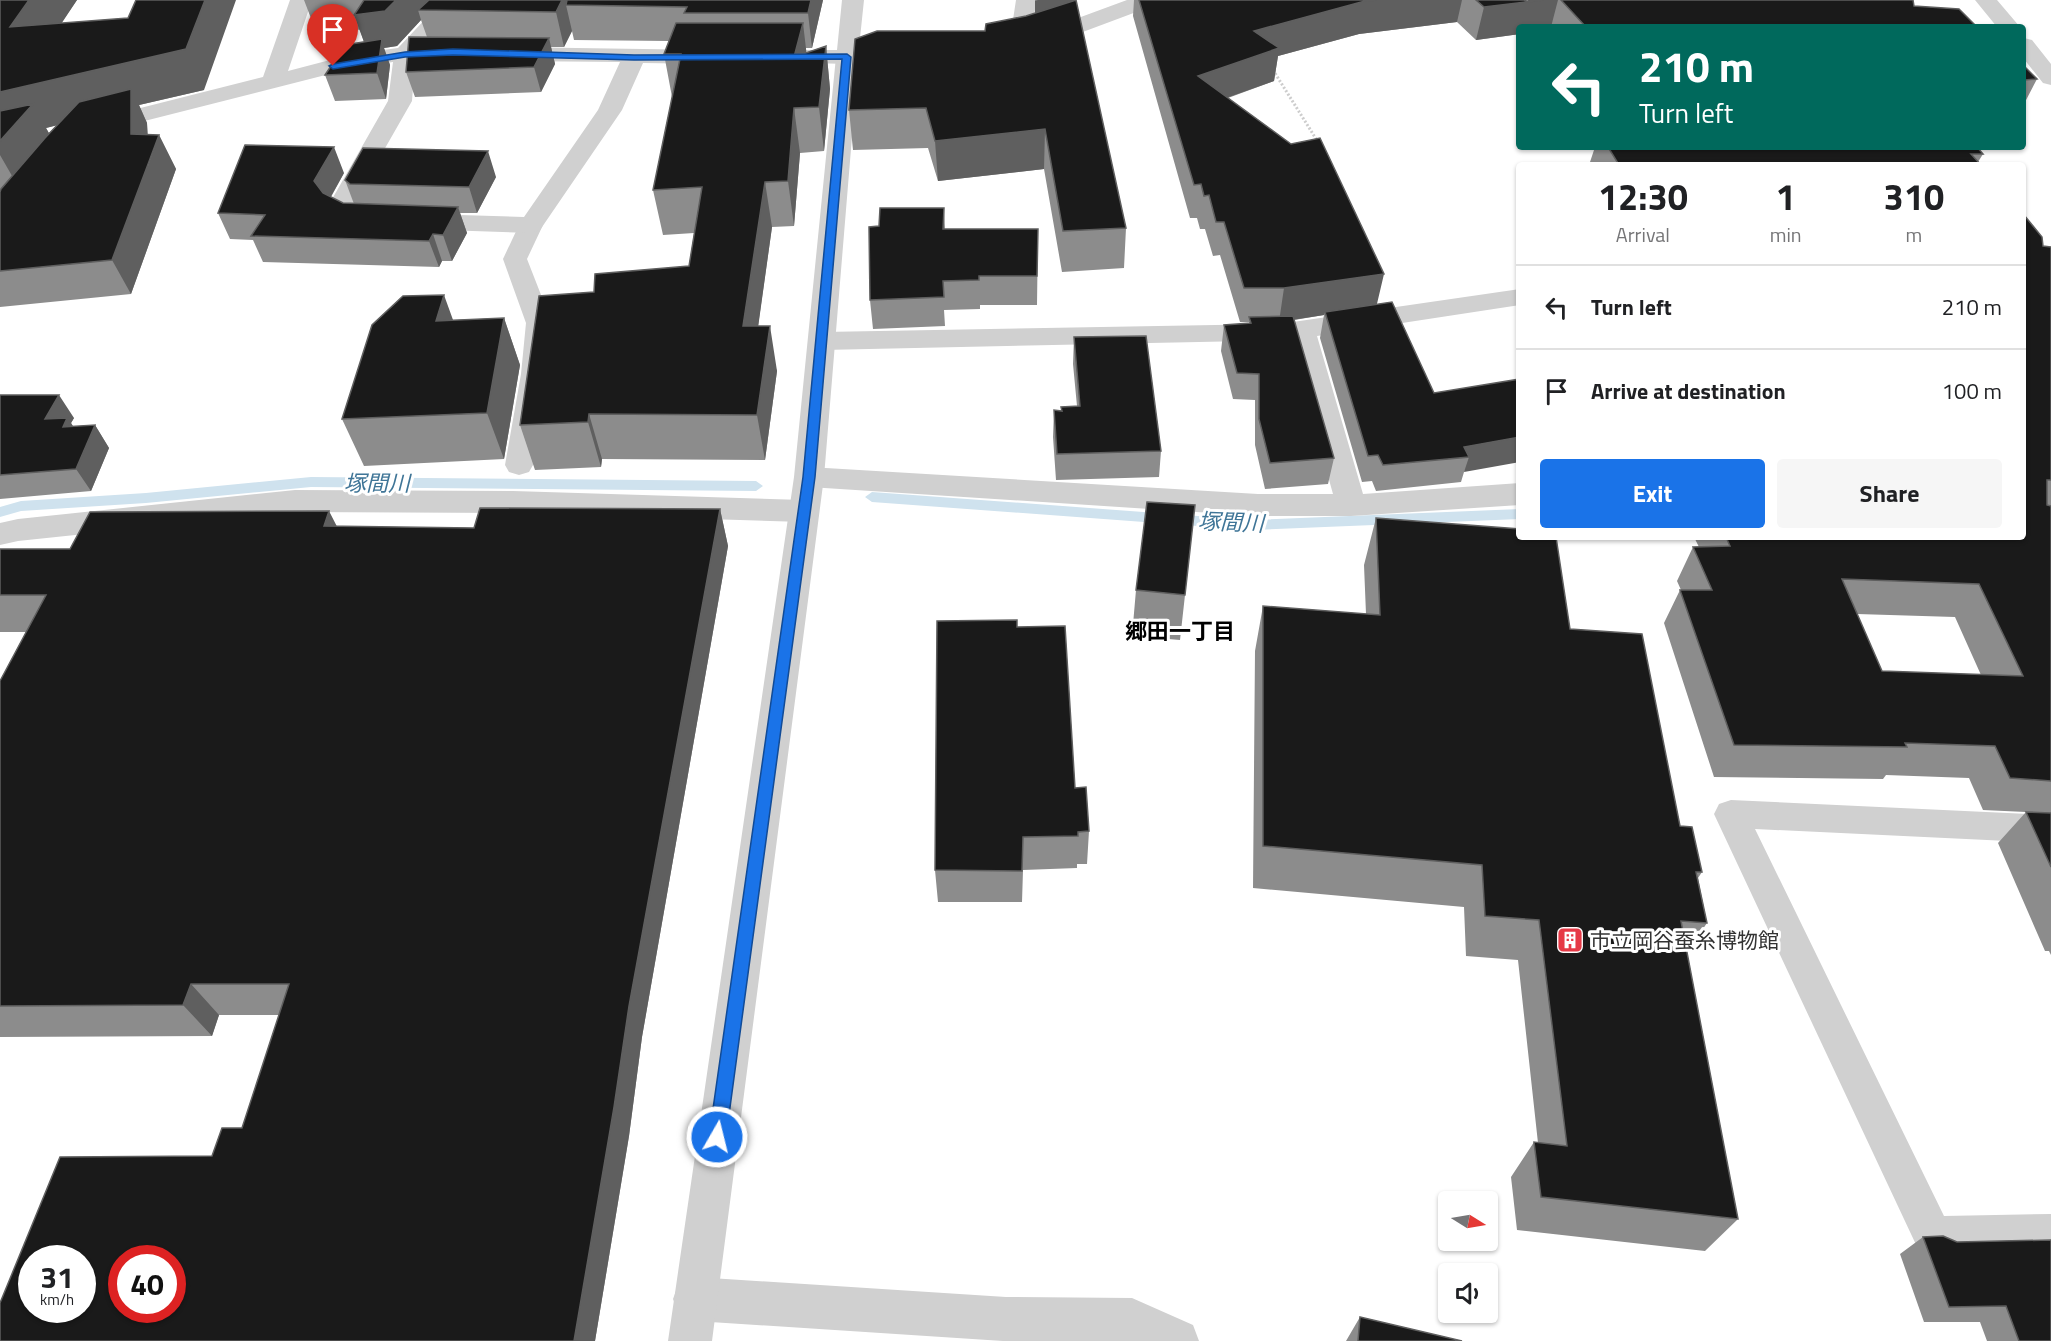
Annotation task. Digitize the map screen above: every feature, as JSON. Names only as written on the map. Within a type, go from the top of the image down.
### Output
[{"type":"street","points":[[273,81],[301,0]]},
{"type":"street","points":[[461,0],[405,54],[400,101],[339,208],[353,219],[531,225],[610,110],[634,57]]},
{"type":"street","points":[[853,0],[823,341],[806,494],[693,1320],[1132,1320],[1177,1341]]},
{"type":"street","points":[[998,52],[1053,36],[1147,0]]},
{"type":"street","points":[[1986,0],[2006,24]]},
{"type":"street","points":[[2026,47],[2051,78]]},
{"type":"street","points":[[81,132],[273,81],[353,62],[405,54],[728,57]]},
{"type":"street","points":[[764,57],[923,57]]},
{"type":"street","points":[[823,341],[1279,333],[1516,298]]},
{"type":"street","points":[[1302,329],[1351,505]]},
{"type":"street","points":[[0,534],[18,530],[295,501],[513,502],[806,494],[1258,505],[1351,505],[1516,494]]},
{"type":"lane","points":[[1020,46],[1026,0]]},
{"type":"lane","points":[[519,465],[534,374],[539,323],[514,260],[531,225]]},
{"type":"lane","points":[[2051,829],[1731,814],[1933,1237],[2051,1234]]},
{"type":"path","points":[[1269,64],[1318,142]]},
{"type":"building","points":[[0,0],[29,0],[10,27],[128,18],[136,0],[205,0],[186,49],[0,92]]},
{"type":"building","points":[[364,0],[396,0],[385,11],[354,15]]},
{"type":"building","points":[[429,0],[562,0],[556,12],[418,10]]},
{"type":"building","points":[[567,0],[811,0],[808,13],[684,13],[687,7],[566,5]]},
{"type":"building","points":[[1076,0],[1126,228],[1063,231],[1045,129],[935,141],[926,108],[849,110],[855,39],[877,31],[985,31],[986,24],[1026,16]]},
{"type":"building","points":[[1139,0],[1377,0],[1365,1],[1254,31],[1279,48],[1198,76],[1291,144],[1320,138],[1384,274],[1284,288],[1244,288],[1224,222],[1216,222],[1209,195],[1204,196],[1201,184],[1194,185]]},
{"type":"building","points":[[1476,0],[1524,0],[1528,2],[1484,7]]},
{"type":"building","points":[[1561,0],[1913,0],[1914,6],[1959,9],[1974,24],[1583,24]]},
{"type":"building","points":[[676,23],[803,23],[794,57],[826,46],[819,107],[794,108],[788,181],[765,182],[743,326],[770,326],[757,415],[589,414],[588,422],[520,425],[539,296],[594,292],[595,274],[689,266],[702,187],[653,190],[681,54],[664,54]]},
{"type":"building","points":[[409,37],[549,38],[534,67],[406,72]]},
{"type":"building","points":[[382,39],[377,73],[325,75],[345,45]]},
{"type":"building","points":[[2026,68],[2037,79],[2026,80]]},
{"type":"building","points":[[131,89],[131,134],[159,135],[112,260],[0,271],[1,189],[79,102]]},
{"type":"building","points":[[33,104],[0,141],[0,111]]},
{"type":"building","points":[[245,145],[334,147],[314,181],[323,193],[343,203],[458,207],[443,235],[433,234],[429,241],[251,236],[265,215],[218,213]]},
{"type":"building","points":[[363,148],[488,151],[469,187],[350,184],[345,180]]},
{"type":"building","points":[[1610,150],[1980,150],[1983,154],[1971,154],[1978,162],[1617,162]]},
{"type":"building","points":[[880,208],[944,208],[943,229],[1038,229],[1037,276],[979,276],[979,280],[943,281],[944,297],[870,300],[869,227],[879,226]]},
{"type":"building","points":[[2026,217],[2042,237],[2043,246],[2051,247],[2051,480],[2047,480],[2047,505],[2051,506],[2051,781],[2010,778],[1995,746],[1905,743],[1907,747],[1734,745],[1680,590],[1712,590],[1693,547],[1730,546],[1727,540],[2026,540]],"holes":[[[1842,579],[1979,584],[2023,676],[1882,671]]]},
{"type":"building","points":[[444,295],[436,321],[504,318],[487,413],[342,419],[372,325],[403,296]]},
{"type":"building","points":[[1392,302],[1434,393],[1516,380],[1516,438],[1464,447],[1469,457],[1383,465],[1378,455],[1368,456],[1325,312]]},
{"type":"building","points":[[1293,316],[1334,458],[1270,463],[1259,419],[1259,374],[1237,373],[1224,325],[1251,323],[1249,317]]},
{"type":"building","points":[[1146,336],[1161,451],[1057,454],[1054,410],[1062,411],[1061,407],[1080,406],[1074,337]]},
{"type":"building","points":[[0,395],[59,395],[45,419],[67,418],[63,427],[95,425],[76,469],[0,475]]},
{"type":"building","points":[[1147,502],[1195,505],[1185,595],[1136,590]]},
{"type":"building","points":[[480,508],[720,509],[629,1006],[574,1341],[0,1341],[0,1303],[18,1259],[18,1323],[96,1323],[96,1245],[24,1245],[60,1157],[212,1156],[222,1128],[242,1128],[289,984],[191,984],[183,1005],[0,1006],[0,681],[46,595],[0,595],[0,549],[70,549],[90,512],[329,511],[324,526],[474,528]]},
{"type":"building","name":"市立岡谷蚕糸博物館","points":[[1376,518],[1516,529],[1516,540],[1556,540],[1570,629],[1642,634],[1680,826],[1692,827],[1702,872],[1696,872],[1707,923],[1681,921],[1738,1219],[1541,1197],[1534,1142],[1567,1146],[1539,920],[1485,916],[1482,865],[1263,846],[1263,606],[1380,615]]},
{"type":"building","points":[[1017,620],[1017,627],[1065,626],[1075,788],[1086,787],[1089,831],[1078,832],[1078,836],[1023,837],[1022,871],[935,870],[937,621]]},
{"type":"building","points":[[2026,812],[2051,813],[2051,867]]},
{"type":"building","points":[[1943,1236],[1957,1242],[2051,1240],[2051,1341],[2019,1341],[2006,1306],[1949,1307],[1923,1237]]},
{"type":"building","points":[[1360,1317],[1462,1341],[1358,1341]]},
{"type":"waterway","name":"塚間川","points":[[0,512],[21,506],[146,498],[311,482],[756,486]]},
{"type":"waterway","name":"塚間川","points":[[872,497],[1252,525],[1516,514]]},
{"type":"place","name":"市立岡谷蚕糸博物館","points":[[1570,940]]},
{"type":"district","name":"郷田一丁目","points":[[1180,631]]},
{"type":"route","points":[[333,66],[405,54],[453,52],[634,57],[847,57],[809,477],[717,1137]]}]
